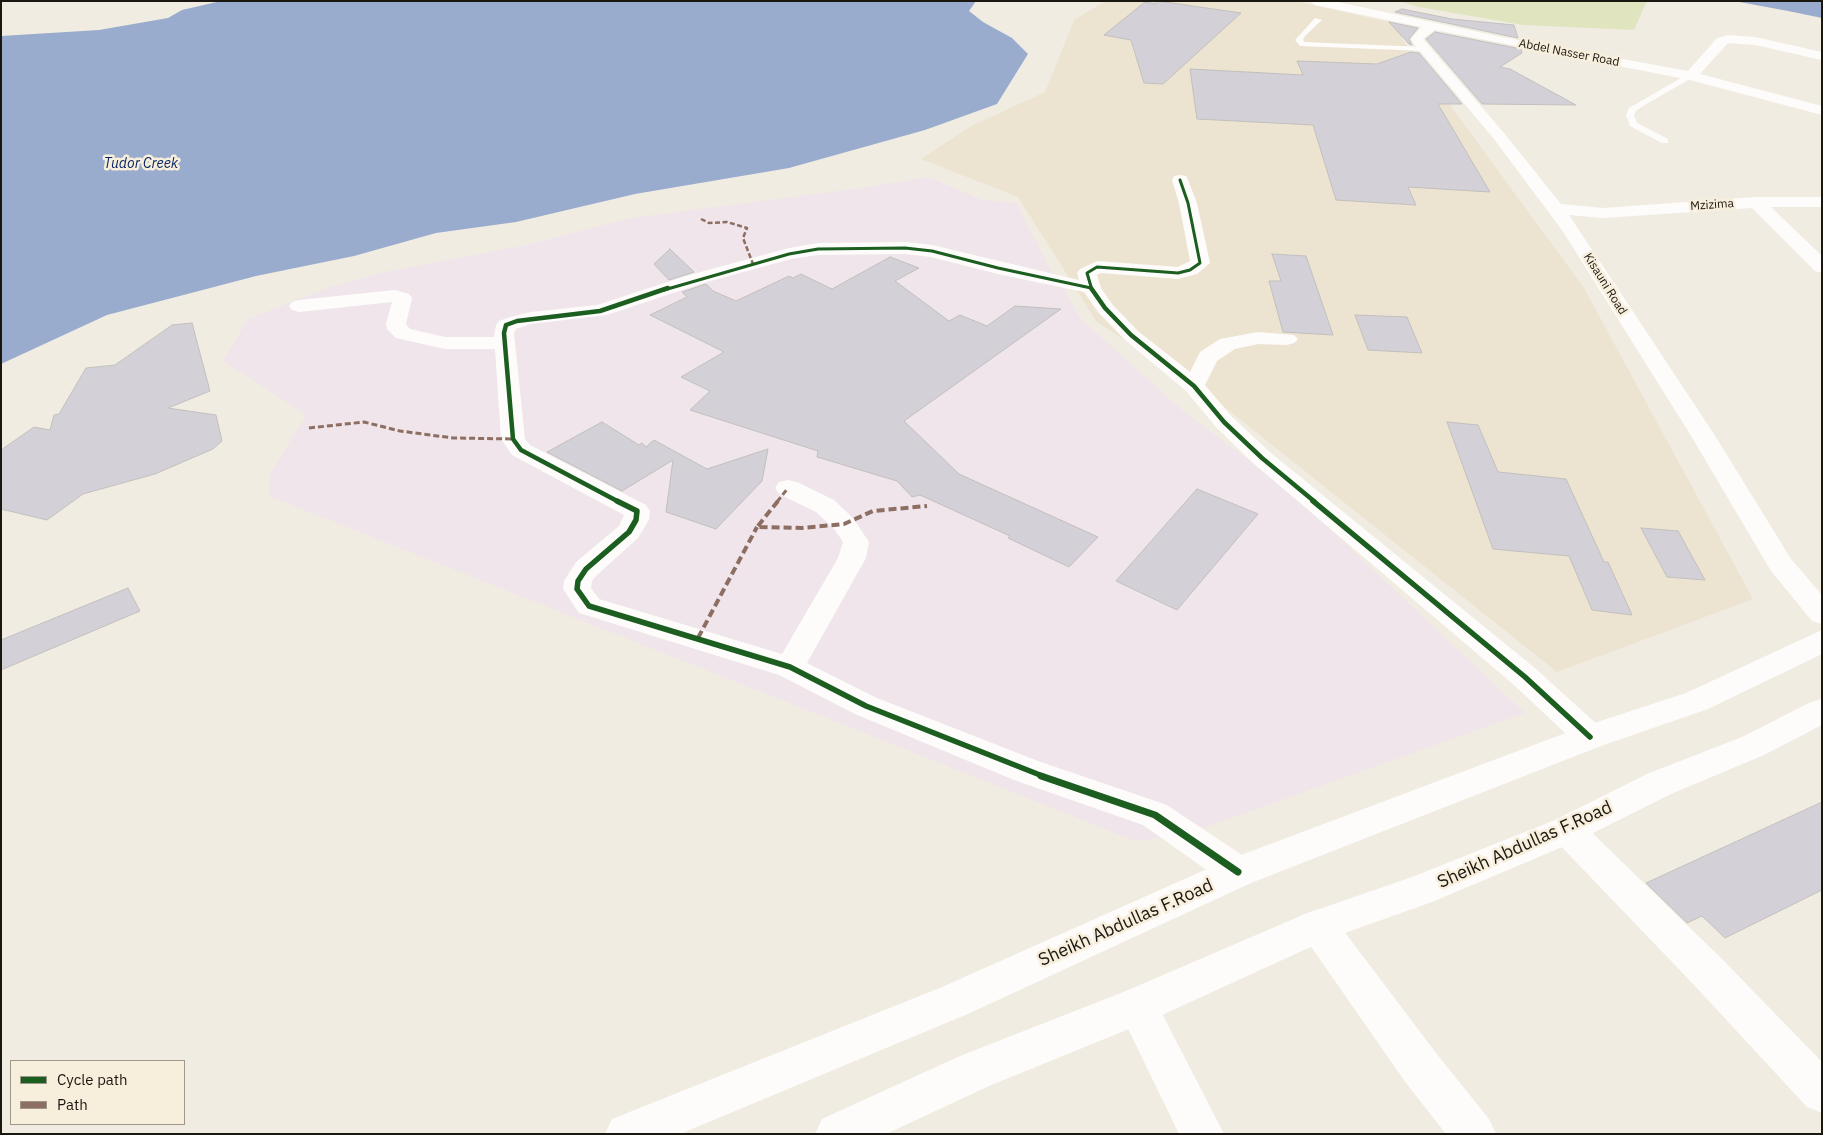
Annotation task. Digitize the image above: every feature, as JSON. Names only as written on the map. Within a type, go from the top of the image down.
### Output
[{"type":"street","name":"Abdel Nasser Road","points":[[1315,1],[1692,76],[1822,111]]},
{"type":"street","points":[[1424,48],[1417,39],[1424,31],[1434,26]]},
{"type":"street","points":[[1692,76],[1722,41],[1729,38],[1755,41],[1822,56]]},
{"type":"street","name":"Kisauni Road","points":[[1424,48],[1499,136],[1570,228],[1702,434],[1781,565],[1822,614]]},
{"type":"street","points":[[1180,180],[1188,203],[1200,263],[1190,270],[1178,273],[1097,267],[1087,273],[1091,288],[1105,308],[1130,335],[1194,386],[1224,422],[1262,458],[1525,677],[1590,737]]},
{"type":"street","points":[[1756,202],[1822,267]]},
{"type":"street","name":"Mzizima","points":[[1603,213],[1756,202],[1822,202]]},
{"type":"street","points":[[1556,209],[1603,213]]},
{"type":"street","points":[[1570,228],[1603,213]]},
{"type":"street","points":[[1091,288],[998,268],[932,251],[905,248],[818,249],[789,254],[694,280],[600,311],[518,321],[506,326],[504,343],[512,400],[513,439],[520,450],[637,511],[636,520],[629,532],[586,569],[578,581],[577,589],[590,606],[790,667],[866,706],[1026,771],[1155,814],[1238,872]]},
{"type":"street","points":[[300,306],[394,296],[402,298],[396,324],[397,330],[403,334],[445,343],[504,343]]},
{"type":"street","points":[[1194,386],[1208,357],[1228,344],[1258,338],[1287,339]]},
{"type":"street","points":[[788,488],[825,506],[844,524],[856,542],[852,558],[790,667]]},
{"type":"street","points":[[1781,565],[1822,589]]},
{"type":"street","name":"Sheikh Abdullas F.Road","points":[[627,1134],[956,1000],[1238,872],[1590,737],[1697,701],[1822,641]]},
{"type":"street","name":"Sheikh Abdullas F.Road","points":[[837,1134],[974,1070],[1138,1006],[1318,926],[1419,891],[1567,830],[1659,784],[1753,746],[1822,711]]},
{"type":"street","points":[[1567,830],[1709,973],[1822,1092]]},
{"type":"street","points":[[1318,926],[1421,1068],[1474,1134]]},
{"type":"street","points":[[1138,1006],[1202,1134]]},
{"type":"lane","points":[[1318,20],[1302,35],[1299,40],[1303,44],[1424,48]]},
{"type":"lane","points":[[1665,141],[1634,124],[1630,115],[1632,110],[1692,76]]},
{"type":"shaded area","points":[[1106,1],[1295,1],[1406,26],[1401,38],[1584,288],[1753,599],[1557,672],[1217,401],[1096,321],[1018,197],[921,159],[971,126],[1045,92],[1074,20]]},
{"type":"shaded area","points":[[928,177],[982,200],[1016,203],[1051,271],[1060,281],[1080,318],[1181,409],[1292,493],[1525,713],[1184,835],[1135,841],[269,496],[269,476],[306,415],[223,361],[248,319],[327,288],[384,272],[522,246],[630,218],[861,188]]},
{"type":"green space","points":[[1399,1],[1647,1],[1634,30],[1523,25],[1419,7]]},
{"type":"water","name":"Tudor Creek","points":[[221,1],[976,1],[969,11],[983,22],[1012,38],[1028,54],[997,104],[925,130],[789,168],[635,194],[516,222],[436,233],[354,256],[256,276],[107,315],[1,364],[1,36],[99,30],[168,18],[182,10]]},
{"type":"water","points":[[1734,1],[1822,1],[1822,18],[1788,11]]},
{"type":"building","points":[[1158,1],[1241,13],[1163,84],[1144,83],[1131,40],[1104,35],[1145,2],[1155,4]]},
{"type":"building","points":[[1402,9],[1452,19],[1514,25],[1518,38],[1395,12]]},
{"type":"building","points":[[1389,22],[1418,28],[1409,39],[1412,45],[1409,44]]},
{"type":"building","points":[[1435,32],[1521,49],[1522,53],[1500,67],[1510,69],[1576,105],[1482,104],[1426,39]]},
{"type":"building","points":[[1411,52],[1419,53],[1462,104],[1438,104],[1490,192],[1408,187],[1416,205],[1336,200],[1313,125],[1197,119],[1190,69],[1303,75],[1297,61],[1377,64]]},
{"type":"building","points":[[670,249],[694,272],[669,280],[654,264]]},
{"type":"building","points":[[1272,254],[1306,256],[1333,335],[1283,332],[1269,281],[1281,281]]},
{"type":"building","points":[[890,257],[919,268],[895,281],[949,321],[960,315],[987,326],[1015,306],[1061,309],[904,421],[959,474],[1098,537],[1069,567],[1008,538],[1010,536],[920,495],[912,497],[897,481],[817,457],[818,451],[690,410],[710,391],[681,377],[724,352],[650,315],[687,297],[682,292],[706,284],[713,291],[736,301],[789,276],[793,278],[801,274],[832,289]]},
{"type":"building","points":[[1355,315],[1407,317],[1422,353],[1368,350]]},
{"type":"building","points":[[192,323],[210,391],[168,408],[216,415],[222,441],[213,449],[155,474],[83,494],[47,520],[1,509],[1,450],[34,427],[50,430],[54,415],[59,414],[86,368],[115,365],[172,325]]},
{"type":"building","points":[[602,422],[639,445],[642,443],[646,447],[654,440],[707,469],[768,449],[762,481],[716,529],[666,512],[673,460],[622,491],[547,452]]},
{"type":"building","points":[[1447,422],[1478,425],[1498,472],[1566,479],[1604,562],[1608,562],[1632,615],[1592,610],[1569,556],[1493,549]]},
{"type":"building","points":[[1197,489],[1258,514],[1177,610],[1116,581]]},
{"type":"building","points":[[1641,528],[1678,531],[1705,580],[1667,577]]},
{"type":"building","points":[[128,588],[140,611],[1,670],[1,640]]},
{"type":"building","points":[[1822,802],[1822,890],[1725,938],[1702,916],[1687,923],[1646,883]]},
{"type":"marked path","points":[[701,219],[709,223],[727,222],[747,228],[743,238],[753,264]]},
{"type":"marked path","points":[[309,428],[364,422],[400,431],[453,438],[513,439]]},
{"type":"marked path","points":[[788,488],[757,527],[802,528],[844,524],[873,511],[927,506]]},
{"type":"marked path","points":[[698,638],[757,527]]},
{"type":"cycle path","points":[[1180,180],[1188,203],[1200,263],[1190,270],[1178,273],[1097,267],[1087,273],[1091,288],[1105,308],[1131,335],[1194,386],[1224,422],[1262,458],[1525,677],[1590,737]]},
{"type":"cycle path","points":[[1091,288],[998,268],[932,251],[905,248],[818,249],[789,254],[693,280],[600,311],[517,321],[506,325],[504,333],[513,439],[521,450],[637,511],[636,520],[629,532],[586,569],[578,581],[577,589],[589,606],[790,667],[866,706],[1026,771],[1155,815],[1238,872]]}]
